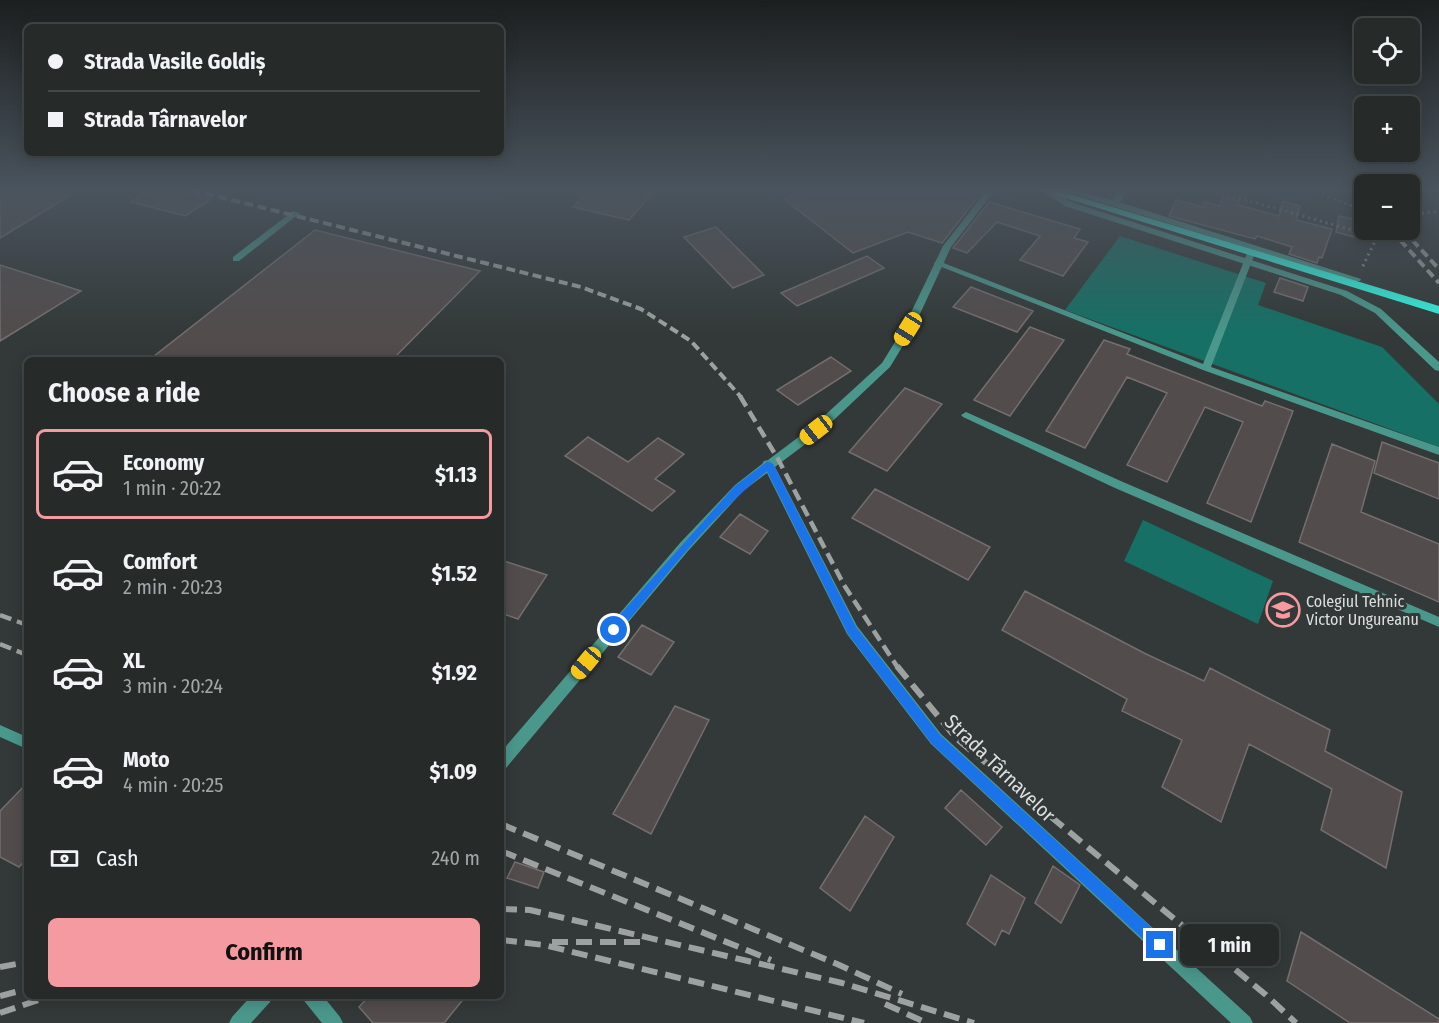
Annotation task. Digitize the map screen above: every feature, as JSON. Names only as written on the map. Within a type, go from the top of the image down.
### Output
[{"type":"main road","points":[[1193,238],[1250,257],[1439,310]]},
{"type":"street","points":[[504,759],[684,547],[738,488],[816,430],[886,364],[908,329],[938,264],[953,238]]},
{"type":"street","points":[[1184,238],[1250,257],[1344,293],[1378,311],[1439,369]]},
{"type":"street","name":"Strada Târnavelor","points":[[768,464],[852,630],[936,740],[1244,1023]]},
{"type":"street","points":[[238,1023],[261,999]]},
{"type":"street","points":[[314,999],[334,1023]]},
{"type":"lane","points":[[236,259],[264,238]]},
{"type":"lane","points":[[1225,238],[1357,279]]},
{"type":"lane","points":[[1206,368],[1250,257]]},
{"type":"lane","points":[[938,264],[1206,368],[1439,450]]},
{"type":"lane","points":[[966,415],[1119,485],[1439,622]]},
{"type":"lane","points":[[0,731],[24,742]]},
{"type":"path","points":[[1357,279],[1377,238]]},
{"type":"green space","points":[[1119,238],[1125,238],[1266,283],[1258,305],[1382,347],[1439,404],[1439,447],[1065,310]]},
{"type":"green space","points":[[1143,520],[1273,581],[1258,624],[1124,561]]},
{"type":"building","points":[[305,238],[346,238],[480,271],[395,357],[153,357]]},
{"type":"building","points":[[685,238],[727,238],[764,275],[733,288]]},
{"type":"building","points":[[834,238],[893,238],[853,253]]},
{"type":"building","points":[[926,238],[946,238],[942,243]]},
{"type":"building","points":[[961,238],[982,238],[967,253],[953,248]]},
{"type":"building","points":[[1039,238],[1074,238],[1088,242],[1063,276],[1020,260]]},
{"type":"building","points":[[1263,238],[1329,238],[1322,258],[1319,257],[1317,263],[1289,254],[1292,247]]},
{"type":"building","points":[[867,256],[884,268],[797,306],[781,293]]},
{"type":"building","points":[[0,265],[81,291],[0,341]]},
{"type":"building","points":[[1280,278],[1308,287],[1303,301],[1274,292]]},
{"type":"building","points":[[971,287],[1033,311],[1017,332],[953,307]]},
{"type":"building","points":[[1030,327],[1064,340],[1010,416],[974,400]]},
{"type":"building","points":[[1104,340],[1130,349],[1127,354],[1262,406],[1265,401],[1293,411],[1251,522],[1207,503],[1243,422],[1205,407],[1167,482],[1127,465],[1167,393],[1127,377],[1085,448],[1046,431]]},
{"type":"building","points":[[831,357],[851,371],[798,405],[777,390]]},
{"type":"building","points":[[905,388],[942,404],[887,471],[849,452]]},
{"type":"building","points":[[588,437],[628,462],[658,438],[684,454],[655,479],[675,491],[652,511],[565,456]]},
{"type":"building","points":[[1382,442],[1439,463],[1439,499],[1374,473]]},
{"type":"building","points":[[1332,444],[1375,461],[1361,512],[1439,544],[1439,602],[1299,542]]},
{"type":"building","points":[[875,489],[990,547],[968,580],[852,518]]},
{"type":"building","points":[[740,514],[768,531],[750,554],[720,537]]},
{"type":"building","points":[[504,561],[547,575],[518,619],[504,614]]},
{"type":"building","points":[[1025,591],[1146,654],[1204,681],[1210,668],[1330,730],[1325,751],[1402,792],[1386,868],[1321,830],[1332,789],[1249,744],[1221,822],[1162,787],[1182,740],[1122,711],[1127,699],[1002,630]]},
{"type":"building","points":[[642,625],[674,642],[651,675],[618,657]]},
{"type":"building","points":[[675,706],[709,720],[651,834],[613,814]]},
{"type":"building","points":[[24,786],[24,861],[19,867],[0,857],[0,811]]},
{"type":"building","points":[[961,790],[1002,827],[986,845],[945,808]]},
{"type":"building","points":[[865,816],[894,837],[850,911],[820,888]]},
{"type":"building","points":[[515,862],[544,872],[538,888],[507,878]]},
{"type":"building","points":[[1053,866],[1080,885],[1061,923],[1035,903]]},
{"type":"building","points":[[991,875],[1025,898],[1009,934],[1002,930],[995,945],[967,924]]},
{"type":"building","points":[[1301,932],[1439,1019],[1439,1023],[1350,1023],[1287,981]]},
{"type":"building","points":[[366,999],[464,999],[444,1023],[373,1023],[359,1007]]},
{"type":"railway","points":[[383,238],[581,287],[641,309],[691,341],[741,397]]},
{"type":"railway","points":[[1400,240],[1439,283]]},
{"type":"railway","points":[[1412,240],[1439,269]]},
{"type":"railway","points":[[740,396],[778,459],[844,585],[898,668]]},
{"type":"railway","points":[[0,615],[24,624]]},
{"type":"railway","points":[[0,644],[24,654]]},
{"type":"railway","points":[[897,666],[956,738],[1266,995],[1296,1023]]},
{"type":"railway","points":[[504,825],[837,964],[902,994]]},
{"type":"railway","points":[[504,852],[771,960]]},
{"type":"railway","points":[[504,909],[530,910],[842,983],[974,1023]]},
{"type":"railway","points":[[504,940],[544,945],[864,1023]]},
{"type":"railway","points":[[552,942],[642,942]]},
{"type":"railway","points":[[0,967],[24,963]]},
{"type":"railway","points":[[0,996],[24,990]]},
{"type":"railway","points":[[0,1013],[41,999]]},
{"type":"railway","points":[[885,1004],[927,1023]]},
{"type":"place","name":"Colegiul Tehnic Victor Ungureanu","points":[[1283,610]]},
{"type":"route","points":[[614,630],[684,547],[738,488],[768,464],[852,630],[936,740],[1160,945]]}]
